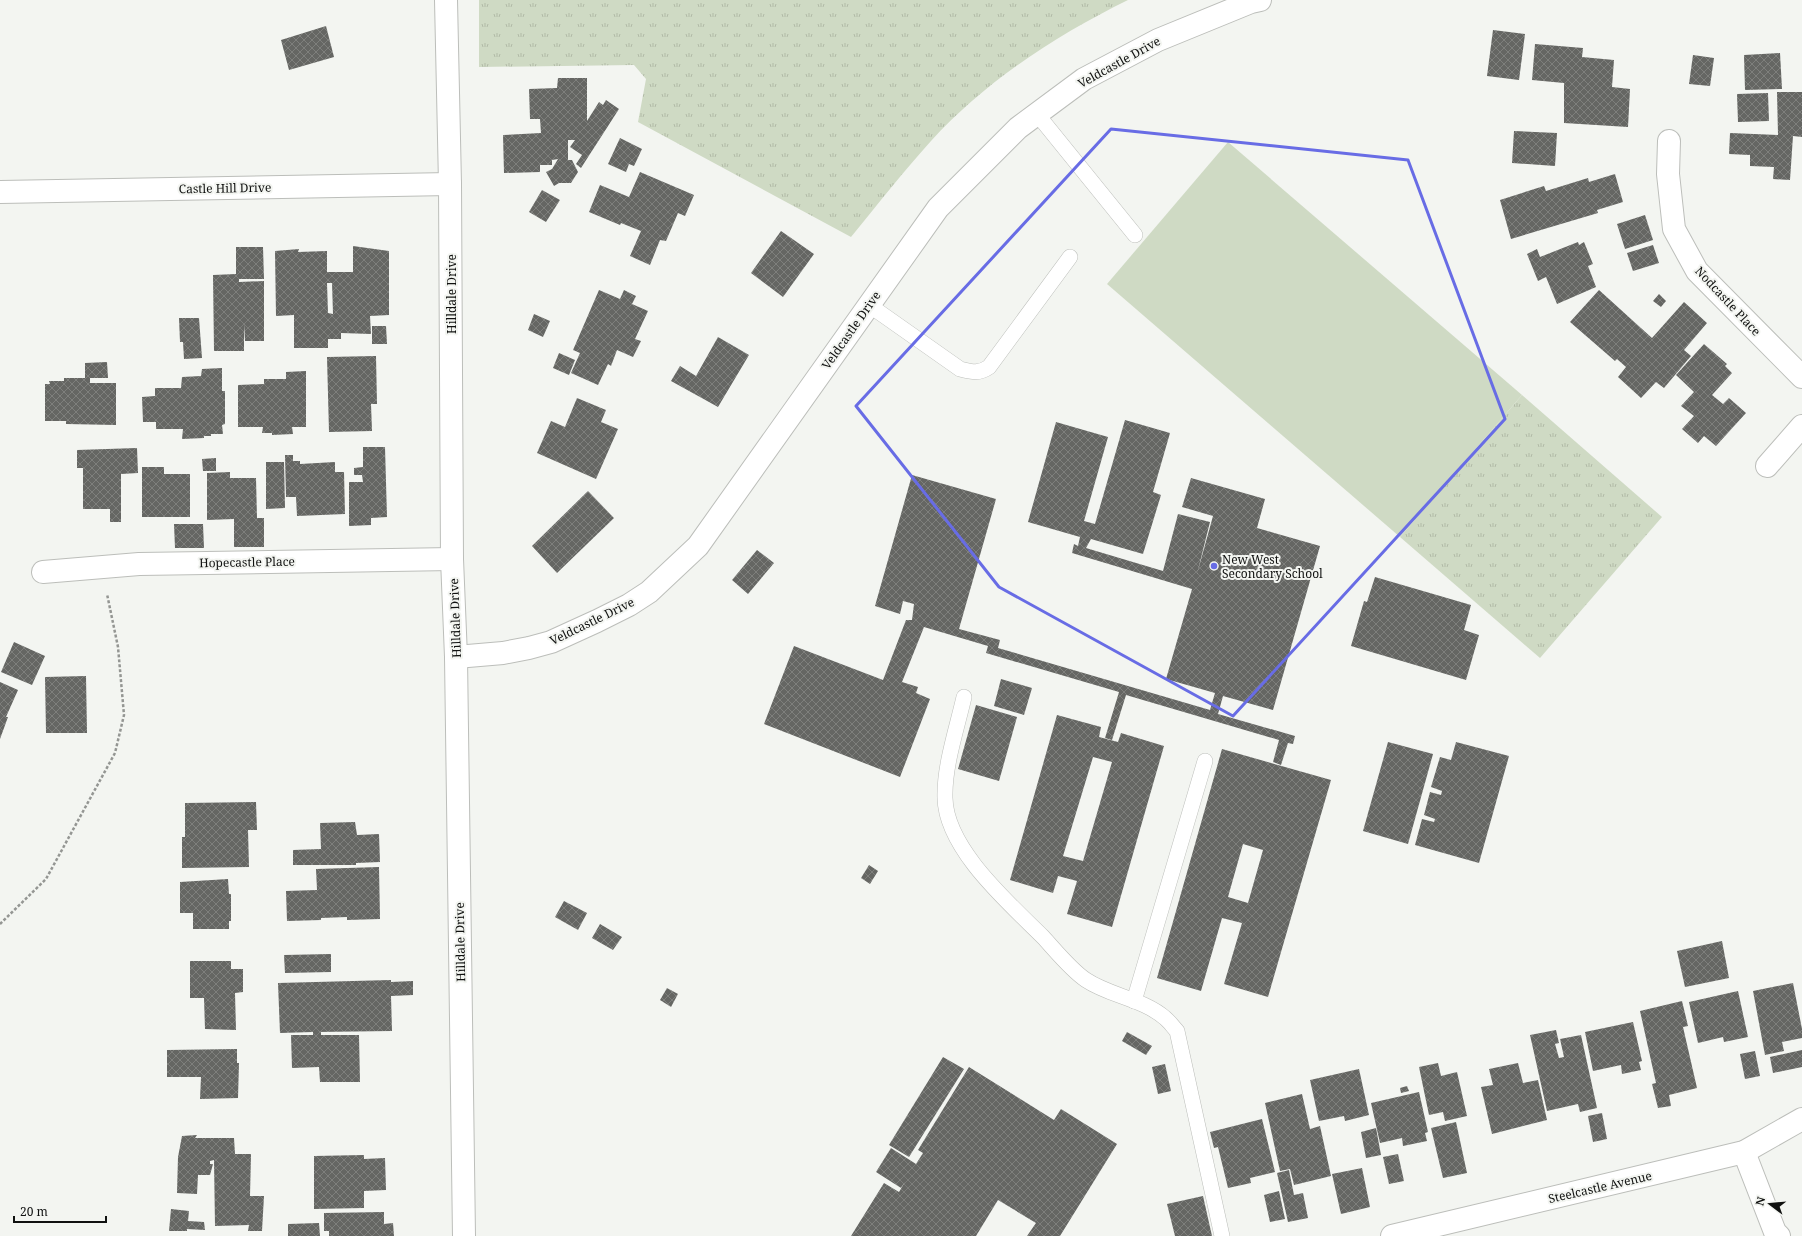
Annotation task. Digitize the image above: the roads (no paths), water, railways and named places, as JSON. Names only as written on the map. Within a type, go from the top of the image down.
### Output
[{"type":"street","name":"Hilldale Drive","points":[[446,0],[450,184],[452,559],[456,657],[464,1236]]},
{"type":"street","name":"Veldcastle Drive","points":[[456,657],[503,653],[551,642],[629,605],[649,592],[698,546],[938,208],[1018,128],[1084,79],[1158,40],[1250,2],[1260,0]]},
{"type":"street","name":"Nodcastle Place","points":[[1669,141],[1668,174],[1674,230],[1697,271],[1802,377]]},
{"type":"street","name":"Castle Hill Drive","points":[[0,192],[450,184]]},
{"type":"street","points":[[1767,466],[1802,426]]},
{"type":"street","name":"Hopecastle Place","points":[[43,572],[139,564],[452,559]]},
{"type":"street","name":"Steelcastle Avenue","points":[[1392,1236],[1438,1231],[1744,1152],[1802,1119]]},
{"type":"street","points":[[1744,1152],[1775,1232],[1779,1236]]},
{"type":"lane","points":[[1037,114],[1135,235]]},
{"type":"lane","points":[[869,305],[960,369],[974,373],[982,372],[989,367],[1070,257]]},
{"type":"lane","points":[[964,697],[946,775],[945,799],[950,823],[962,848],[986,879],[1085,979],[1110,992],[1148,1007],[1165,1018],[1177,1032],[1222,1236]]},
{"type":"lane","points":[[1134,1001],[1205,760]]},
{"type":"place","name":"New West Secondary School","points":[[1214,566]]}]
